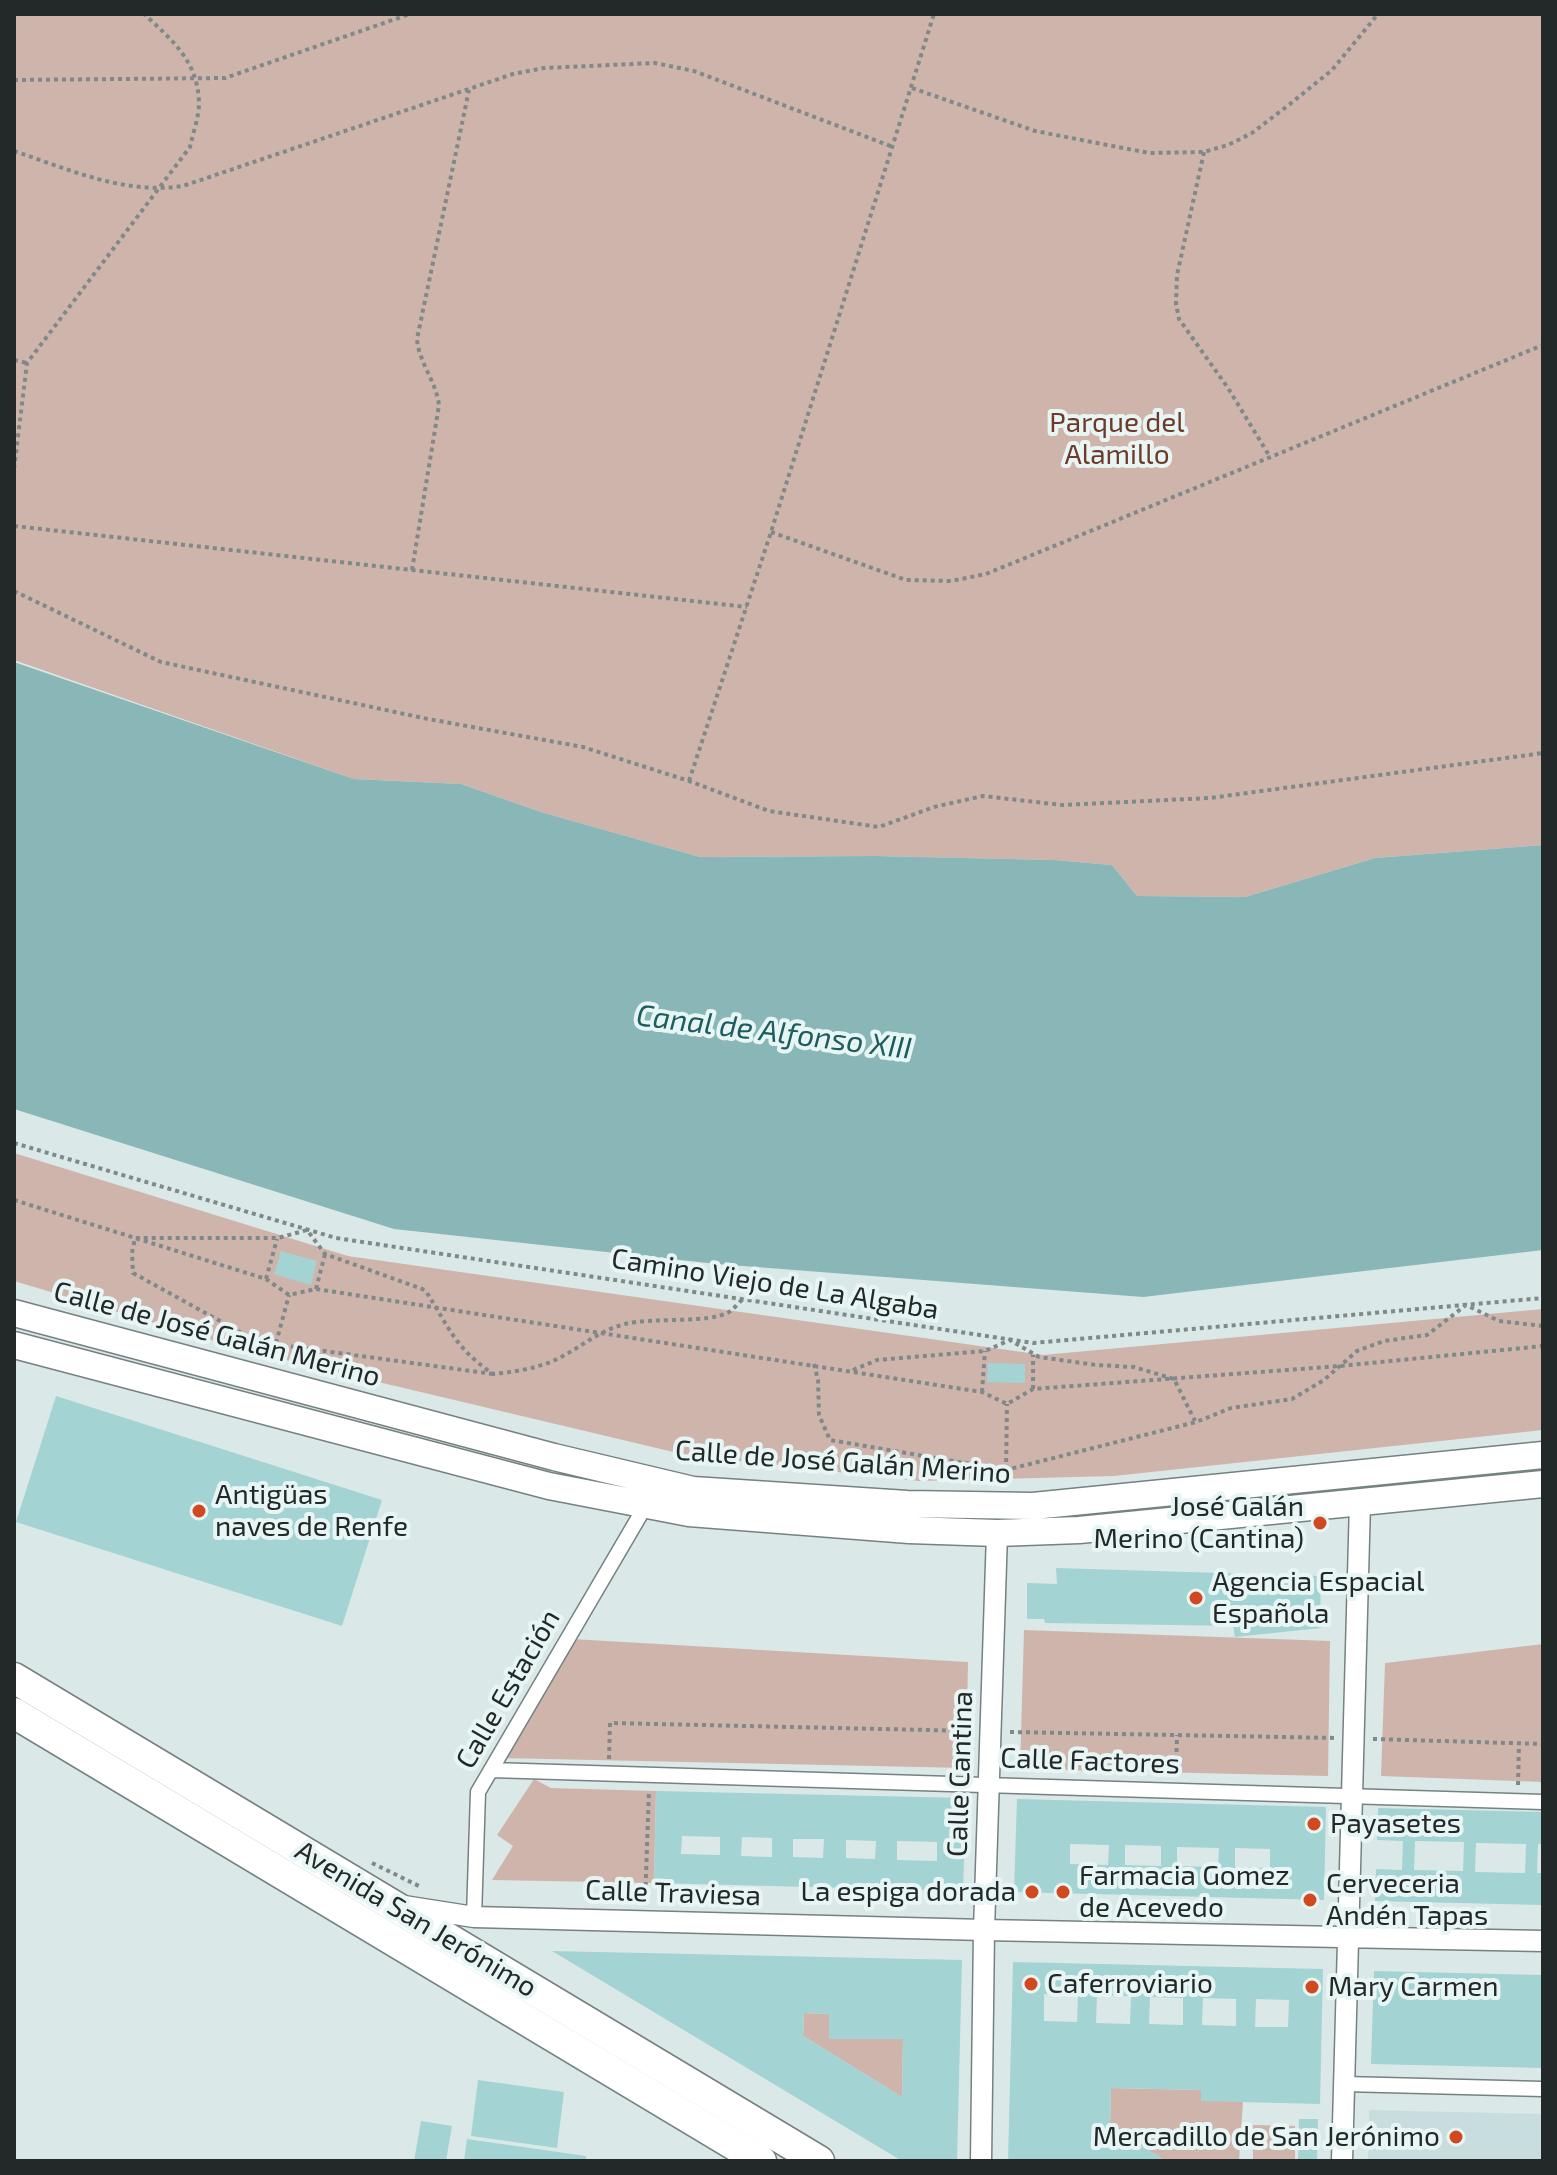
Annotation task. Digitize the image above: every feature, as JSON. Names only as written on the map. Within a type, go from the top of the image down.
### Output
[{"type":"main road","name":"Calle de José Galán Merino","points":[[14,1313],[554,1457],[693,1490],[907,1504],[1033,1506],[1543,1455]]},
{"type":"main road","points":[[14,1345],[549,1486],[689,1513],[909,1530],[997,1533],[1079,1530],[1543,1484]]},
{"type":"main road","name":"Avenida San Jerónimo","points":[[14,1678],[819,2161]]},
{"type":"main road","name":"Avenida San Jerónimo","points":[[14,1713],[761,2161]]},
{"type":"street","points":[[1342,2161],[1360,1502]]},
{"type":"street","name":"Calle Estación","points":[[474,1917],[478,1792],[646,1505]]},
{"type":"street","name":"Calle Cantina","points":[[981,2161],[989,1731],[997,1533]]},
{"type":"street","name":"Calle Factores","points":[[491,1770],[1543,1802]]},
{"type":"street","name":"Calle Traviesa","points":[[393,1905],[474,1917],[1543,1941]]},
{"type":"street","points":[[445,1971],[449,1939],[458,1924],[474,1917]]},
{"type":"street","points":[[1344,2084],[1543,2089]]},
{"type":"path","points":[[14,469],[27,363],[190,147],[199,105],[195,78],[181,47],[144,14]]},
{"type":"path","points":[[14,80],[225,78],[410,14]]},
{"type":"path","points":[[689,781],[934,14]]},
{"type":"path","points":[[912,88],[1035,131],[1149,153],[1204,152],[1252,133],[1290,104],[1332,70],[1378,14]]},
{"type":"path","points":[[14,151],[110,183],[160,189],[197,181],[513,74],[544,68],[655,63],[694,71],[893,147]]},
{"type":"path","points":[[412,570],[439,405],[437,388],[418,355],[417,339],[470,88]]},
{"type":"path","points":[[1204,152],[1177,275],[1179,319],[1228,388],[1270,457]]},
{"type":"path","points":[[771,532],[906,580],[951,581],[986,574],[1543,345]]},
{"type":"path","points":[[14,360],[27,363]]},
{"type":"path","points":[[14,526],[747,607]]},
{"type":"path","points":[[14,591],[161,662],[428,719],[583,747],[769,811],[879,827],[934,807],[983,796],[1062,805],[1210,798],[1543,753]]},
{"type":"path","name":"Camino Viejo de La Algaba","points":[[14,1143],[336,1238],[1033,1343],[1543,1298]]},
{"type":"path","points":[[14,1200],[266,1279],[289,1295],[316,1289],[814,1364],[982,1392],[1007,1404]]},
{"type":"path","points":[[135,1238],[278,1238],[307,1230],[325,1254],[425,1290],[452,1338],[470,1358],[493,1374]]},
{"type":"path","points":[[135,1238],[133,1273],[258,1342],[493,1374],[522,1371],[555,1360],[599,1334],[624,1324],[727,1313],[743,1299]]},
{"type":"path","points":[[266,1279],[278,1238]]},
{"type":"path","points":[[316,1289],[325,1254]]},
{"type":"path","points":[[276,1343],[289,1295]]},
{"type":"path","points":[[814,1364],[818,1380],[819,1415],[830,1440],[1006,1470],[1196,1422],[1231,1408],[1292,1399],[1324,1380],[1357,1351],[1384,1341],[1427,1335],[1466,1305],[1499,1321],[1543,1326]]},
{"type":"path","points":[[851,1371],[877,1360],[985,1351],[1010,1340],[1033,1354],[1096,1365],[1134,1367],[1174,1379],[1196,1422]]},
{"type":"path","points":[[1007,1404],[1033,1389],[1340,1366],[1543,1346]]},
{"type":"path","points":[[982,1392],[985,1351]]},
{"type":"path","points":[[1033,1354],[1033,1389]]},
{"type":"path","points":[[1006,1470],[1007,1404]]},
{"type":"path","points":[[608,1772],[610,1723],[1543,1744]]},
{"type":"path","points":[[1175,1789],[1177,1735]]},
{"type":"path","points":[[1518,1801],[1519,1743]]},
{"type":"path","points":[[645,1920],[649,1773]]},
{"type":"shaded area","name":"Mercadillo de San Jerónimo","points":[[1369,2110],[1543,2114],[1543,2161],[1368,2161]]},
{"type":"green space","name":"Parque del Alamillo","points":[[14,14],[1543,14],[1543,845],[1375,858],[1245,897],[1137,896],[1112,865],[1054,860],[876,856],[700,857],[541,812],[461,784],[354,779],[14,660]]},
{"type":"green space","points":[[14,1153],[348,1256],[1043,1355],[1543,1309],[1543,1430],[1114,1476],[919,1481],[686,1455],[248,1351],[14,1281]]},
{"type":"green space","points":[[1024,1630],[1330,1641],[1328,1776],[1020,1769]]},
{"type":"green space","points":[[572,1639],[968,1662],[966,1768],[500,1758]]},
{"type":"green space","points":[[1543,1644],[1543,1782],[1381,1776],[1385,1663]]},
{"type":"green space","points":[[534,1779],[551,1788],[656,1791],[654,1883],[492,1880],[513,1846],[497,1835]]},
{"type":"green space","points":[[804,2013],[829,2014],[903,2039],[902,2097],[803,2036]]},
{"type":"green space","points":[[1111,2088],[1201,2090],[1243,2102],[1239,2161],[1166,2161],[1110,2127]]},
{"type":"green space","points":[[1253,2125],[1295,2126],[1295,2161],[1253,2161]]},
{"type":"water","name":"Canal de Alfonso XIII","points":[[14,662],[354,779],[461,784],[541,812],[700,857],[876,856],[1054,860],[1112,865],[1137,896],[1245,897],[1375,858],[1543,845],[1543,1250],[1143,1297],[717,1264],[394,1229],[14,1109]]},
{"type":"building","points":[[281,1251],[317,1261],[311,1285],[274,1274]]},
{"type":"building","points":[[988,1363],[1025,1364],[1025,1383],[987,1382]]},
{"type":"building","name":"Antigüas naves de Renfe","points":[[56,1396],[382,1500],[342,1626],[16,1522]]},
{"type":"building","points":[[1056,1568],[1320,1576],[1321,1628],[1235,1637],[1233,1626],[1045,1623],[1044,1619],[1027,1619],[1027,1583],[1057,1584]]},
{"type":"building","points":[[656,1791],[966,1798],[963,1891],[654,1883]],"holes":[[[682,1836],[720,1837],[720,1855],[681,1854]],[[742,1837],[772,1838],[772,1857],[741,1856]],[[793,1839],[824,1839],[823,1858],[793,1857]],[[846,1840],[876,1841],[875,1859],[846,1858]],[[897,1841],[937,1842],[937,1861],[897,1860]]]},
{"type":"building","points":[[1017,1799],[1326,1807],[1324,1900],[1014,1892]],"holes":[[[1070,1844],[1109,1845],[1108,1865],[1070,1864]],[[1125,1845],[1161,1846],[1161,1866],[1125,1865]],[[1177,1847],[1219,1848],[1218,1867],[1177,1866]],[[1235,1848],[1270,1849],[1270,1868],[1235,1867]]]},
{"type":"building","points":[[1378,1808],[1543,1812],[1543,1844],[1538,1844],[1537,1873],[1543,1873],[1543,1905],[1375,1901],[1376,1869],[1402,1870],[1403,1841],[1377,1840]],"holes":[[[1415,1841],[1464,1842],[1463,1871],[1414,1870]],[[1476,1843],[1526,1844],[1525,1873],[1475,1872]]]},
{"type":"building","points":[[552,1951],[962,1960],[957,2161],[902,2161]],"holes":[[[804,2013],[829,2014],[829,2039],[903,2039],[902,2097],[803,2036]]]},
{"type":"building","points":[[1013,1962],[1323,1969],[1320,2104],[1201,2101],[1201,2090],[1111,2088],[1110,2127],[1166,2161],[1008,2161]],"holes":[[[1044,1994],[1078,1995],[1077,2022],[1044,2021]],[[1097,1995],[1131,1996],[1130,2024],[1096,2023]],[[1150,1997],[1183,1998],[1183,2025],[1149,2024]],[[1203,1998],[1236,1999],[1236,2026],[1202,2025]],[[1256,1999],[1289,2000],[1288,2027],[1255,2027]]]},
{"type":"building","points":[[1374,1971],[1543,1975],[1543,2068],[1371,2064]]},
{"type":"building","points":[[478,2080],[564,2092],[557,2148],[471,2136]]},
{"type":"building","points":[[1299,2119],[1318,2119],[1317,2161],[1298,2161]]},
{"type":"building","points":[[421,2121],[452,2126],[446,2161],[414,2161]]},
{"type":"building","points":[[467,2139],[586,2156],[586,2161],[464,2161]]},
{"type":"place","name":"Antigüas naves de Renfe","points":[[199,1511]]},
{"type":"place","name":"José Galán Merino (Cantina)","points":[[1320,1523]]},
{"type":"place","name":"Agencia Espacial Española","points":[[1196,1598]]},
{"type":"place","name":"Payasetes","points":[[1314,1824]]},
{"type":"place","name":"La espiga dorada","points":[[1032,1892]]},
{"type":"place","name":"Farmacia Gomez de Acevedo","points":[[1063,1892]]},
{"type":"place","name":"Cerveceria Andén Tapas","points":[[1310,1900]]},
{"type":"place","name":"Caferroviario","points":[[1031,1984]]},
{"type":"place","name":"Mary Carmen","points":[[1312,1987]]},
{"type":"place","name":"Mercadillo de San Jerónimo","points":[[1456,2137]]}]
